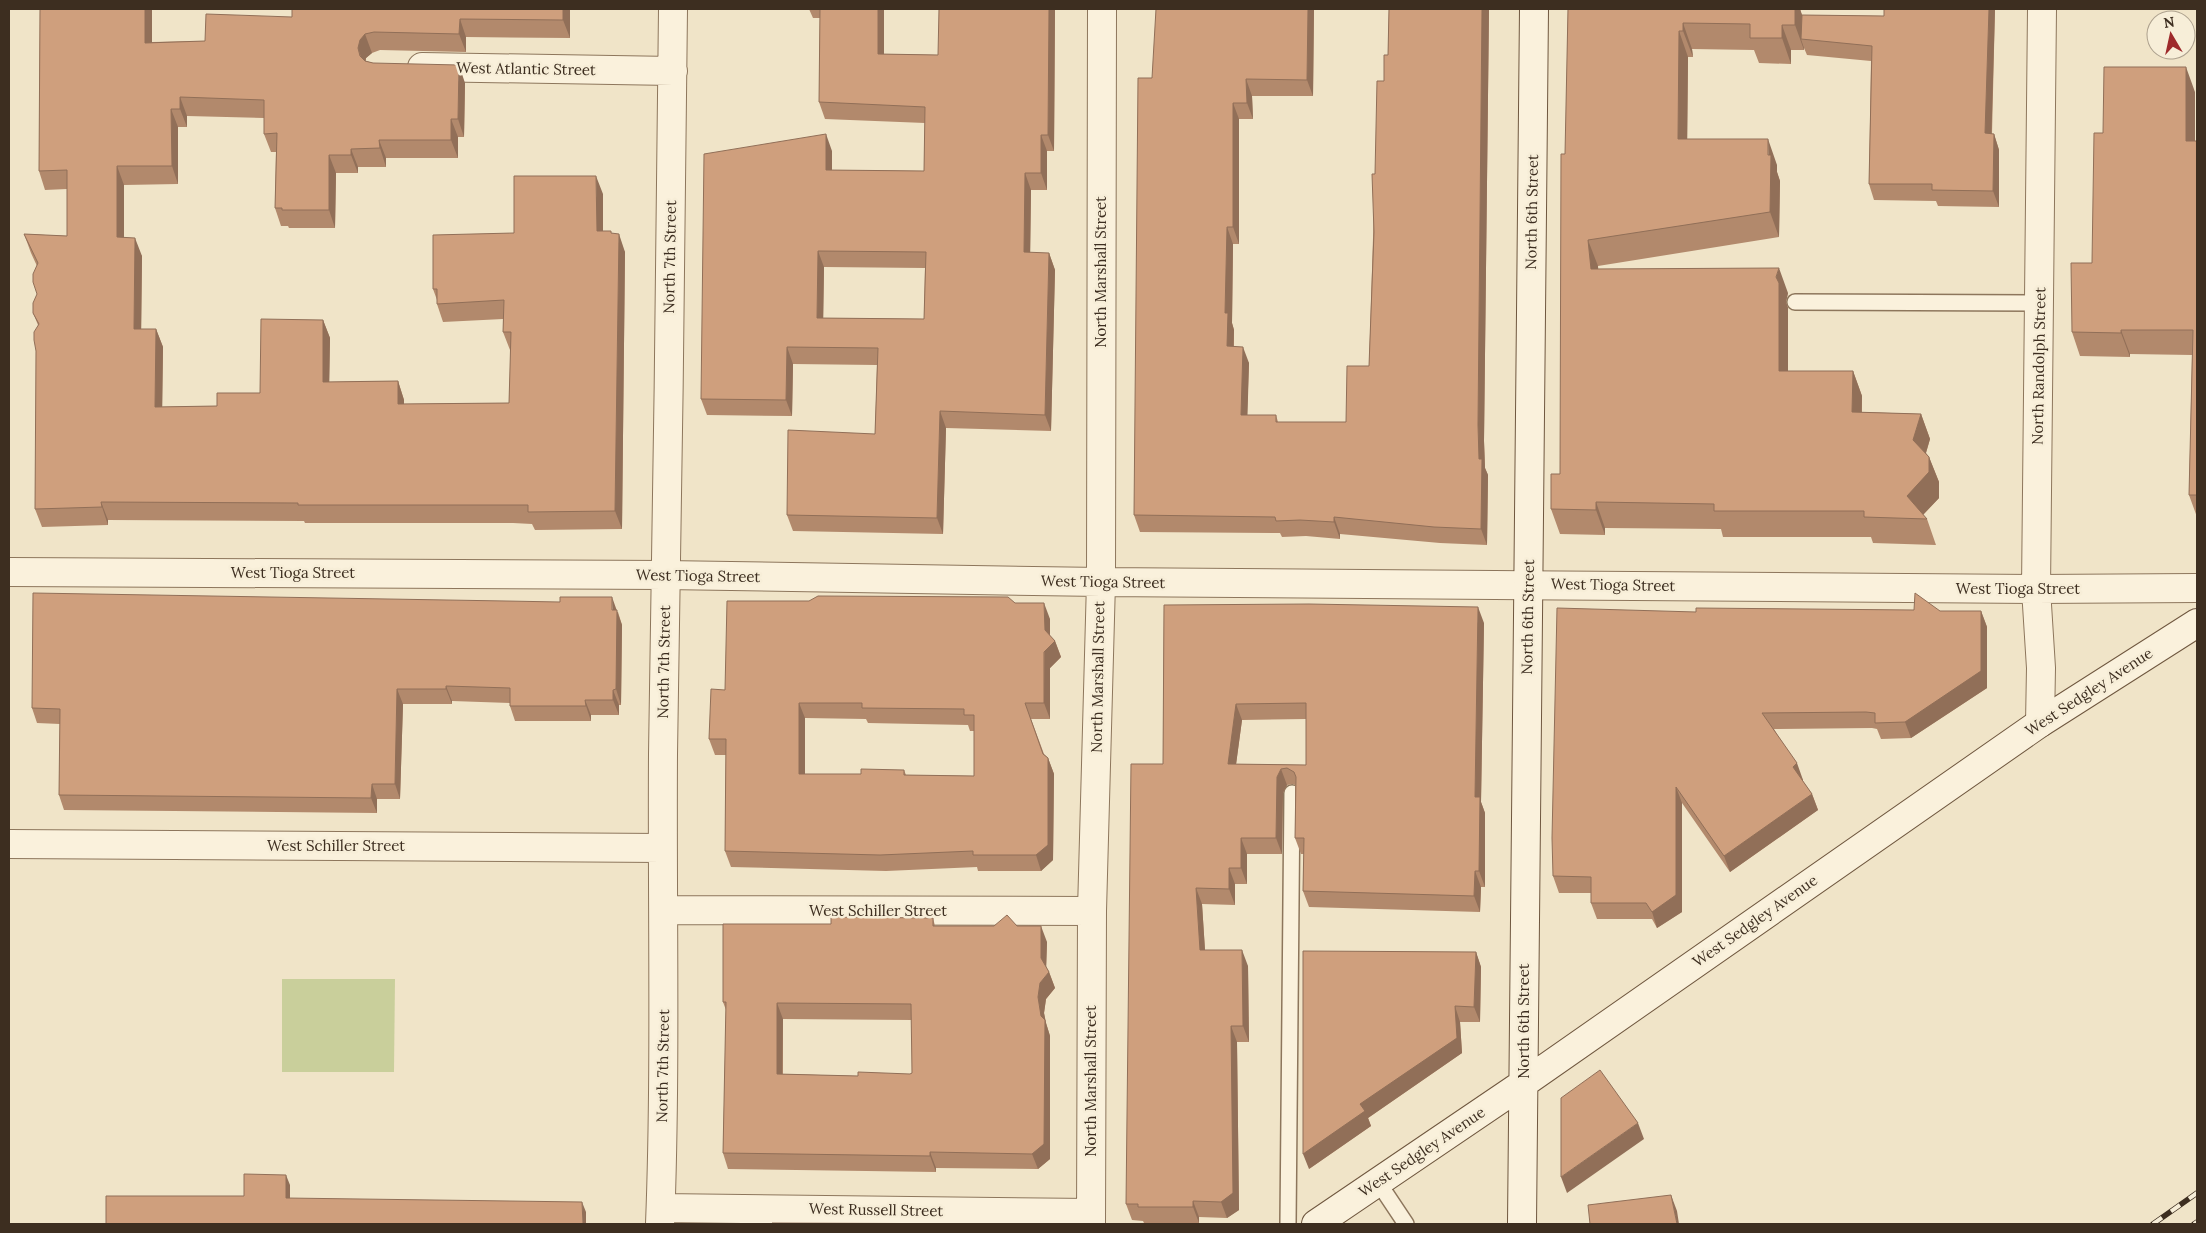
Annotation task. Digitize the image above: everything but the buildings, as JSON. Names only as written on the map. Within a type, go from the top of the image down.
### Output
[{"type":"street","name":"North 7th Street","points":[[660,1216],[664,910],[662,848],[673,9]]},
{"type":"street","name":"North Marshall Street","points":[[1091,1218],[1092,911],[1101,582],[1102,9]]},
{"type":"street","name":"North 6th Street","points":[[1522,1224],[1534,9]]},
{"type":"street","name":"North Randolph Street","points":[[2040,722],[2041,668],[2036,589],[2042,9]]},
{"type":"street","name":"West Atlantic Street","points":[[400,66],[672,71]]},
{"type":"street","name":"West Tioga Street","points":[[9,572],[665,575],[1101,582],[2036,589],[2197,588]]},
{"type":"street","name":"West Sedgley Avenue","points":[[1316,1224],[1524,1083],[2040,722],[2197,623]]},
{"type":"street","name":"West Schiller Street","points":[[9,844],[662,848]]},
{"type":"street","name":"West Schiller Street","points":[[664,910],[1092,911]]},
{"type":"street","name":"West Russell Street","points":[[660,1216],[1091,1218]]},
{"type":"lane","points":[[1795,302],[2039,303]]},
{"type":"lane","points":[[1288,1224],[1292,793]]},
{"type":"lane","points":[[1378,1182],[1406,1224]]},
{"type":"green space","points":[[282,979],[395,979],[394,1072],[282,1072]]},
{"type":"railway","points":[[2153,1224],[2197,1193]]}]
